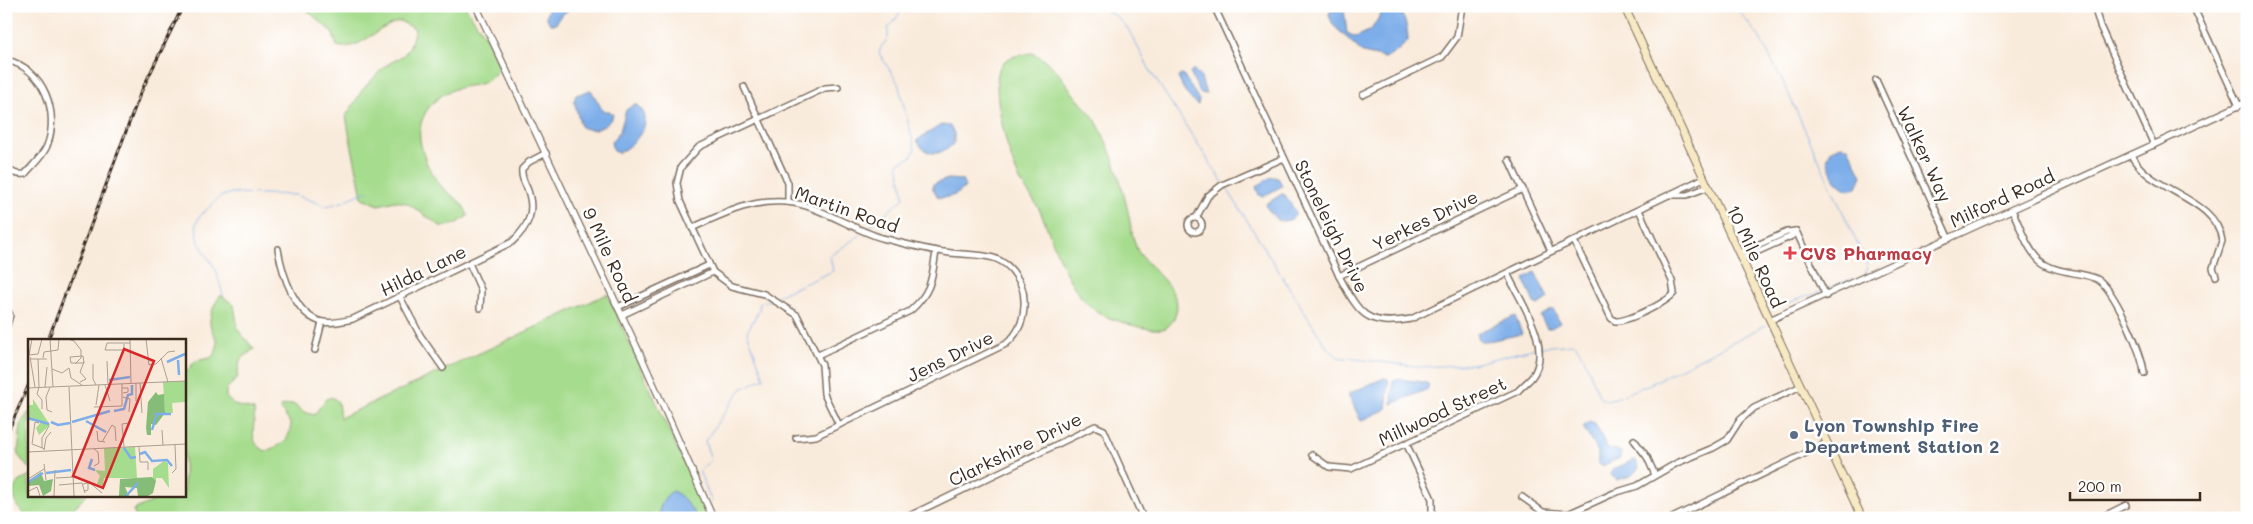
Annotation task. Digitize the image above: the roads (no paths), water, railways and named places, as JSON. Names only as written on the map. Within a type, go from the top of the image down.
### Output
[{"type":"main road","name":"10 Mile Road","points":[[1624,6],[1862,518]]},
{"type":"street","name":"9 Mile Road","points":[[476,6],[622,315],[713,518]]},
{"type":"street","name":"Stoneleigh Drive","points":[[1214,6],[1339,276],[1356,308],[1374,319],[1392,322],[1411,319],[1704,178]]},
{"type":"street","points":[[1363,95],[1442,57],[1457,37],[1462,6]]},
{"type":"street","points":[[2094,6],[2100,26],[2154,144]]},
{"type":"street","points":[[2193,6],[2239,106]]},
{"type":"street","points":[[2240,6],[2247,11]]},
{"type":"street","points":[[6,60],[16,62],[33,74],[45,91],[51,108],[52,128],[46,148],[25,174],[16,175],[10,171],[6,164]]},
{"type":"street","name":"Walker Way","points":[[1876,80],[1949,239]]},
{"type":"street","points":[[744,87],[788,183],[788,202]]},
{"type":"street","points":[[838,87],[825,88],[699,147],[681,167],[677,183],[680,201],[713,272],[732,286],[764,294],[790,309],[801,322],[822,365],[824,394],[839,425]]},
{"type":"street","name":"Milford Road","points":[[1770,320],[2247,102]]},
{"type":"street","name":"Hilda Lane","points":[[322,322],[338,322],[354,318],[512,242],[530,222],[532,211],[522,169],[526,164],[546,154]]},
{"type":"street","points":[[2131,155],[2143,172],[2196,205],[2214,220],[2221,233],[2222,241],[2213,268],[2216,276]]},
{"type":"street","points":[[1196,218],[1208,196],[1222,185],[1284,158]]},
{"type":"street","points":[[1509,160],[1551,251]]},
{"type":"street","name":"Stoneleigh Drive","points":[[1670,195],[1686,195],[1708,187]]},
{"type":"street","name":"Yerkes Drive","points":[[1339,276],[1522,189]]},
{"type":"street","name":"Martin Road","points":[[692,228],[740,206],[764,202],[788,202],[814,210],[846,225],[880,237],[936,251]]},
{"type":"street","points":[[1574,241],[1611,318],[1615,321],[1625,320],[1666,300],[1674,294],[1672,281],[1639,210]]},
{"type":"street","points":[[2012,210],[2028,245],[2039,260],[2048,266],[2098,280],[2106,286],[2139,352],[2144,364],[2144,373]]},
{"type":"street","points":[[1740,256],[1787,232],[1796,231],[1826,296]]},
{"type":"street","points":[[278,249],[283,272],[300,306],[314,319],[322,322],[315,350]]},
{"type":"street","points":[[818,356],[910,311],[918,304],[929,290],[936,251]]},
{"type":"street","name":"Jens Drive","points":[[796,438],[816,436],[997,349],[1006,344],[1018,331],[1024,312],[1024,294],[1019,280],[1009,266],[992,256],[936,251]]},
{"type":"street","points":[[469,263],[482,290],[480,308]]},
{"type":"street","points":[[618,307],[709,265]]},
{"type":"street","points":[[622,315],[713,272]]},
{"type":"street","name":"Millwood Street","points":[[1312,455],[1329,467],[1351,469],[1518,391],[1533,376],[1539,359],[1539,338],[1507,273]]},
{"type":"street","points":[[400,297],[420,335],[443,368]]},
{"type":"street","points":[[6,306],[10,315],[6,329]]},
{"type":"street","points":[[1522,497],[1542,512],[1568,514],[1614,493],[1636,486],[1654,475],[1713,448],[1727,440],[1740,420],[1754,408],[1801,386]]},
{"type":"street","name":"Clarkshire Drive","points":[[905,518],[1095,426],[1104,430],[1143,518]]},
{"type":"street","points":[[1634,440],[1648,457],[1654,475]]},
{"type":"street","points":[[1406,443],[1432,499],[1432,518]]},
{"type":"street","points":[[1672,518],[1826,443]]},
{"type":"street","points":[[2100,518],[2126,505]]},
{"type":"street","points":[[1538,518],[1542,512]]},
{"type":"water","points":[[549,6],[574,6],[560,16],[556,24],[550,24],[546,16]]},
{"type":"water","points":[[1386,6],[1395,6],[1404,17],[1408,41],[1394,54],[1385,58],[1363,53],[1333,25],[1329,15],[1330,11],[1344,10],[1347,33],[1356,37],[1371,30]]},
{"type":"water","points":[[1194,70],[1201,78],[1206,94],[1200,93],[1190,73]]},
{"type":"water","points":[[1183,74],[1199,100],[1198,105],[1189,97],[1181,85],[1178,77]]},
{"type":"water","points":[[591,90],[603,111],[610,111],[613,115],[604,126],[586,129],[581,127],[574,101],[576,95]]},
{"type":"water","points":[[635,104],[642,110],[645,117],[642,131],[632,144],[625,149],[618,153],[613,151],[611,142],[620,131],[626,110]]},
{"type":"water","points":[[941,125],[950,126],[954,133],[954,143],[950,147],[940,153],[934,153],[920,146],[917,140]]},
{"type":"water","points":[[1841,146],[1848,147],[1862,176],[1857,187],[1849,190],[1837,182],[1827,160],[1831,150]]},
{"type":"water","points":[[1275,177],[1279,179],[1282,186],[1262,197],[1259,195],[1256,187],[1269,178]]},
{"type":"water","points":[[948,179],[962,180],[965,187],[953,196],[938,197],[933,189],[933,184]]},
{"type":"water","points":[[1282,194],[1285,195],[1296,212],[1294,217],[1286,221],[1277,220],[1266,204]]},
{"type":"water","points":[[1535,272],[1548,298],[1538,305],[1534,303],[1524,279]]},
{"type":"water","points":[[1553,309],[1560,323],[1547,328],[1540,316]]},
{"type":"water","points":[[1515,316],[1522,334],[1484,342],[1479,340],[1477,333]]},
{"type":"water","points":[[1384,378],[1388,379],[1389,383],[1386,409],[1361,421],[1348,394]]},
{"type":"water","points":[[1393,380],[1425,382],[1429,385],[1428,389],[1392,404]]},
{"type":"water","points":[[1589,422],[1595,424],[1607,447],[1621,452],[1620,458],[1602,466],[1598,463],[1598,452],[1583,427]]},
{"type":"water","points":[[1636,460],[1639,468],[1631,476],[1617,480],[1611,475],[1612,470]]},
{"type":"water","points":[[673,491],[684,499],[698,518],[641,518],[647,515],[658,516],[664,499]]},
{"type":"waterway","points":[[867,229],[904,198],[898,163],[911,157],[915,149],[898,83],[879,53],[881,47],[888,39],[888,28],[905,6]]},
{"type":"waterway","points":[[1098,6],[1116,16],[1128,29],[1151,72],[1223,183]]},
{"type":"waterway","points":[[1735,6],[1760,38],[1784,84],[1868,267],[1865,274]]},
{"type":"waterway","points":[[1226,187],[1324,343],[1337,357],[1423,367],[1473,364],[1536,348]]},
{"type":"waterway","points":[[223,295],[216,270],[199,243],[196,225],[199,217],[220,197],[231,193],[296,195],[326,206],[339,203],[367,191]]},
{"type":"waterway","points":[[777,296],[833,271],[830,256],[860,235]]},
{"type":"waterway","points":[[1825,289],[1852,279]]},
{"type":"waterway","points":[[1780,306],[1822,291]]},
{"type":"waterway","points":[[712,502],[699,471],[711,460],[705,441],[741,389],[764,378],[747,332],[759,310],[760,303],[770,300]]},
{"type":"waterway","points":[[1540,347],[1575,344],[1585,360],[1600,398],[1608,401],[1650,384],[1766,325]]},
{"type":"waterway","points":[[703,506],[707,518]]},
{"type":"railway","points":[[48,339],[140,94],[183,6]]},
{"type":"railway","points":[[6,436],[28,386]]},
{"type":"place","name":"CVS Pharmacy","points":[[1790,253]]},
{"type":"place","name":"Lyon Township Fire Department Station 2","points":[[1794,435]]}]
